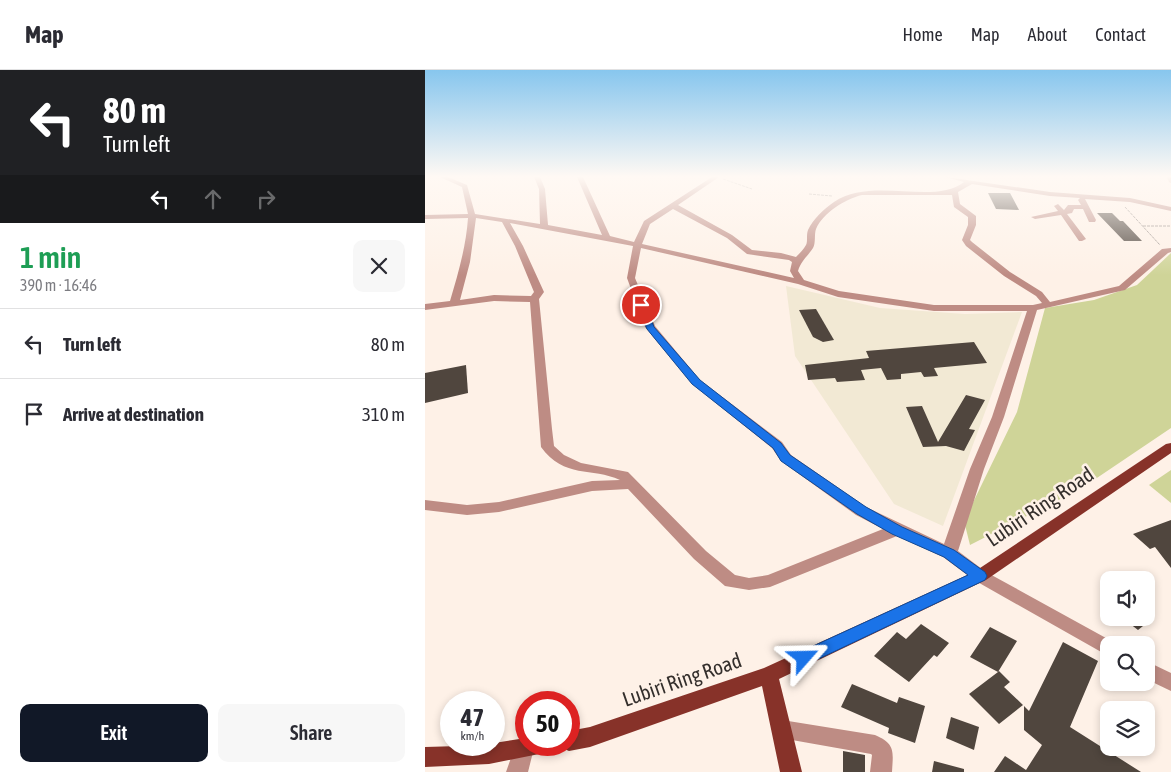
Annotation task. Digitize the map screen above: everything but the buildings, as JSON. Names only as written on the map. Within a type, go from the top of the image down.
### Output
[{"type":"main road","name":"Lubiri Ring Road","points":[[580,739],[769,675],[980,576],[1171,447]]},
{"type":"main road","points":[[769,675],[791,772]]},
{"type":"main road","points":[[425,758],[489,754],[515,749]]},
{"type":"street","points":[[454,303],[466,262],[471,216],[470,210]]},
{"type":"street","points":[[543,210],[544,226]]},
{"type":"street","points":[[595,210],[607,238]]},
{"type":"street","points":[[666,210],[647,223],[643,229],[637,246],[631,278],[650,327],[696,382],[777,445],[786,458],[861,511],[897,530],[949,553],[980,576],[1100,643]]},
{"type":"street","points":[[678,210],[736,242],[745,251],[761,255],[789,256],[797,261]]},
{"type":"street","points":[[801,282],[794,271],[797,261],[810,246],[811,232],[816,222],[830,210]]},
{"type":"street","points":[[963,210],[972,216],[972,225],[966,240],[969,244],[1007,274],[1039,294],[1048,305]]},
{"type":"street","points":[[1035,217],[1071,210]]},
{"type":"street","points":[[1086,210],[1092,220]]},
{"type":"street","points":[[1062,211],[1081,239]]},
{"type":"street","points":[[425,217],[471,216],[504,219],[544,226],[607,238],[801,282],[838,294],[914,306],[981,309],[1033,308],[1097,295],[1122,288],[1168,251]]},
{"type":"street","points":[[504,219],[519,246],[539,292],[534,299],[539,330],[544,416],[548,447],[559,458],[578,467],[623,475],[700,555],[731,582],[749,584],[770,581],[897,530]]},
{"type":"street","points":[[425,307],[495,298],[534,299]]},
{"type":"street","points":[[949,553],[977,469],[998,417],[1033,308]]},
{"type":"street","points":[[425,505],[467,510],[499,507],[592,486],[630,484]]},
{"type":"street","points":[[1155,674],[1171,683]]},
{"type":"street","points":[[783,730],[875,745],[883,751],[881,772]]},
{"type":"street","points":[[517,772],[527,756]]},
{"type":"path","points":[[1127,210],[1168,251]]},
{"type":"path","points":[[1142,226],[1171,226]]},
{"type":"shaded area","points":[[786,286],[880,308],[965,314],[1022,312],[943,526],[894,504],[795,356]]},
{"type":"green space","points":[[1171,253],[1171,428],[1082,488],[970,545],[964,521],[1017,412],[1045,308],[1094,300],[1137,285]]},
{"type":"green space","points":[[1171,470],[1171,503],[1149,485]]},
{"type":"route","points":[[641,305],[650,327],[696,382],[777,445],[786,458],[861,511],[897,530],[949,553],[980,576],[804,658]]}]
